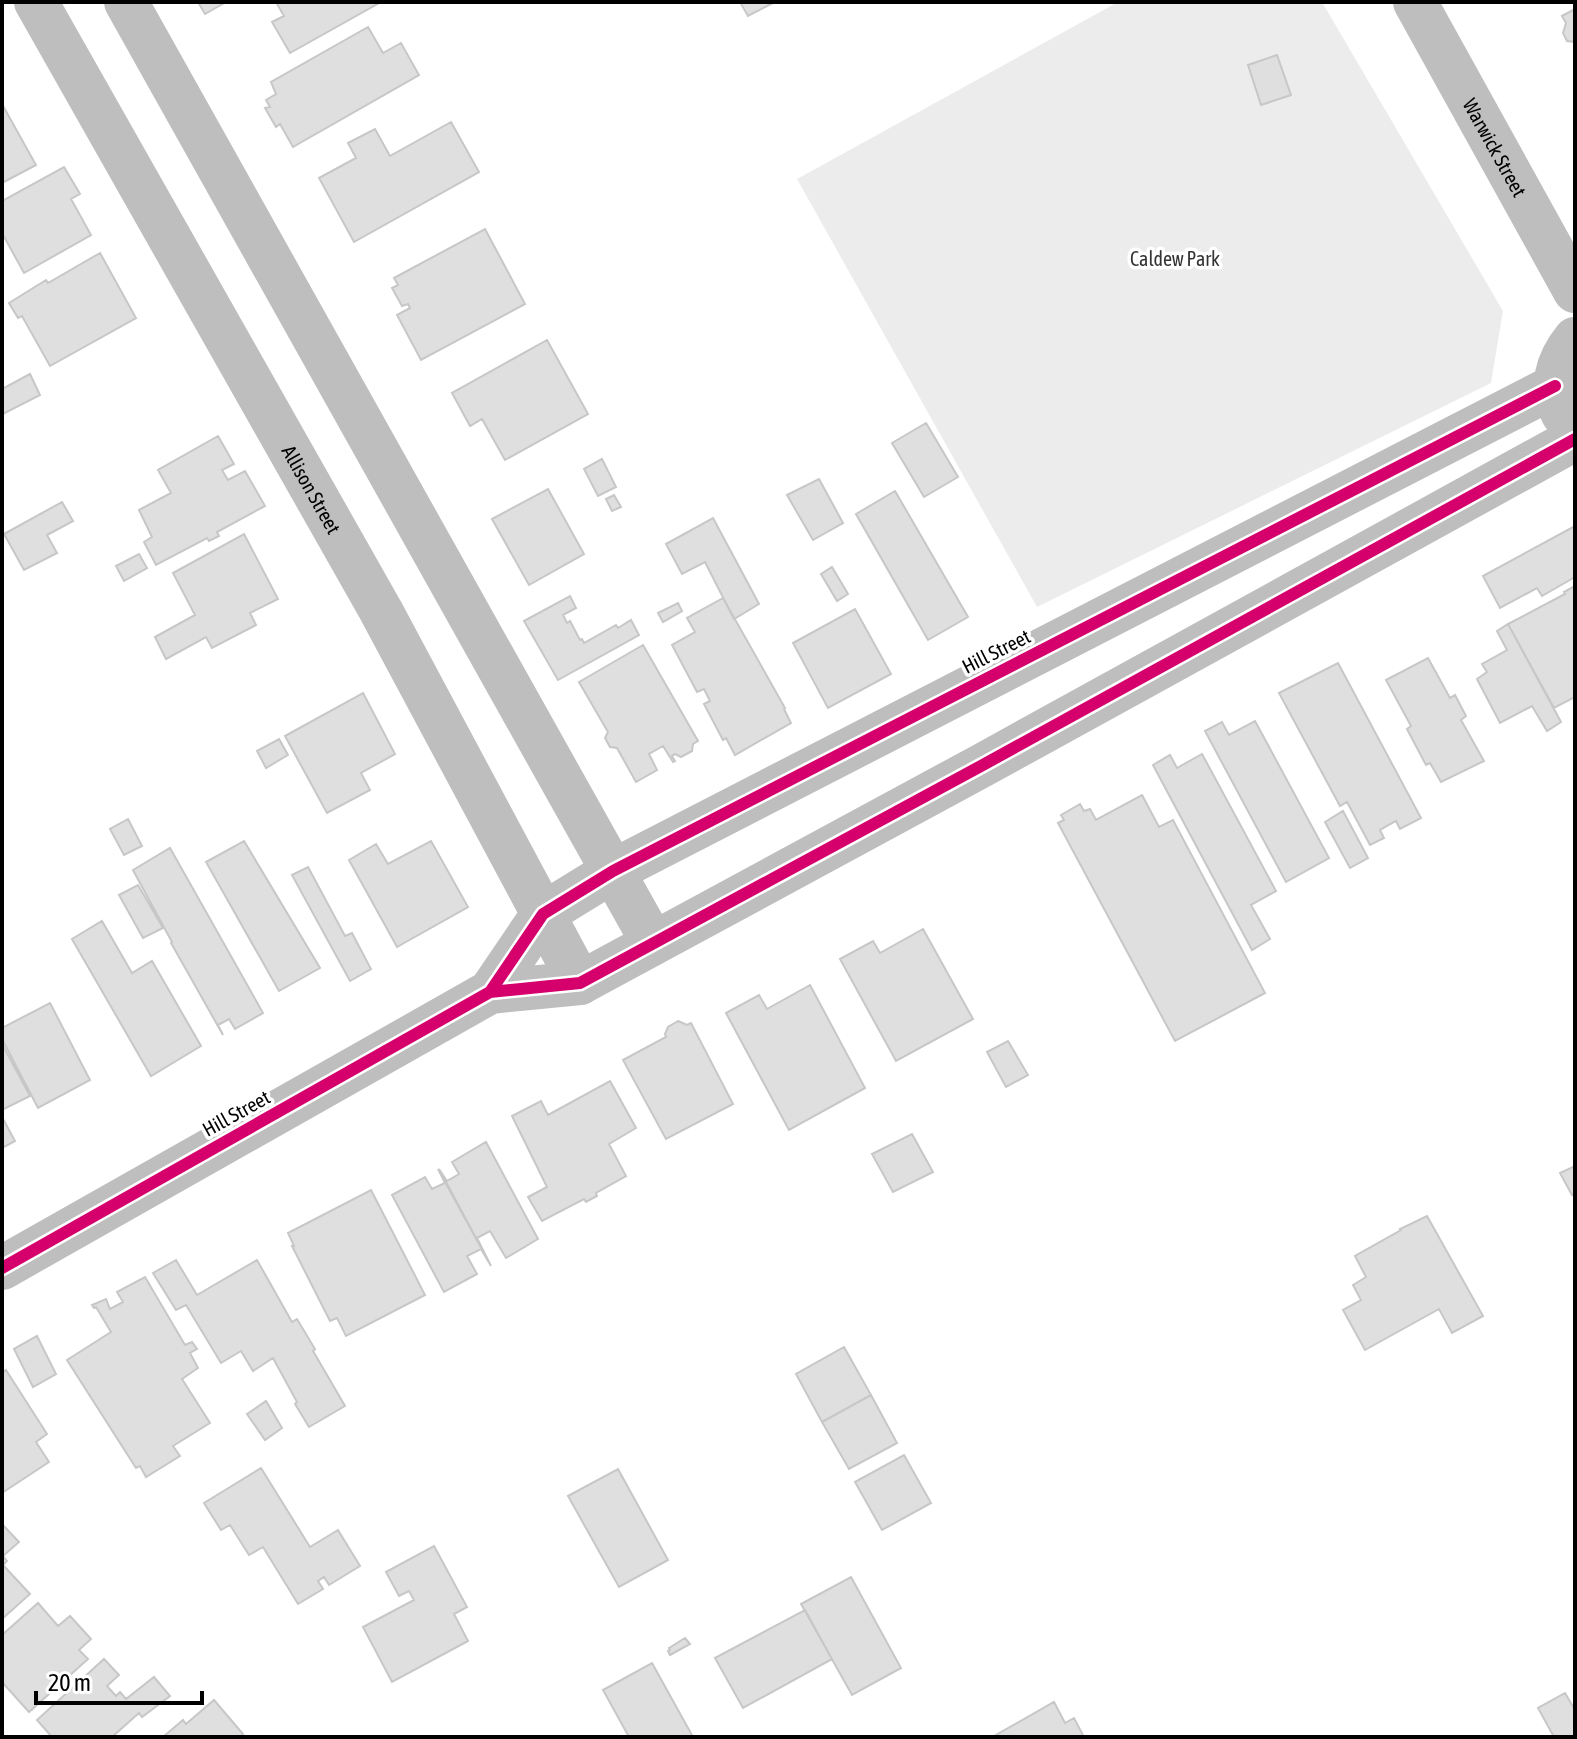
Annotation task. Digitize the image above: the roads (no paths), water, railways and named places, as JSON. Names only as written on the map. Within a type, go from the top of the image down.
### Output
[{"type":"street","name":"Allison Street","points":[[36,2],[381,611],[580,983]]},
{"type":"street","points":[[126,2],[653,943]]},
{"type":"street","name":"Warwick Street","points":[[1415,2],[1575,291]]},
{"type":"street","points":[[1575,339],[1557,367],[1555,386],[1558,405],[1575,431]]},
{"type":"street","name":"Hill Street","points":[[490,992],[543,914],[613,871],[1555,386]]},
{"type":"street","name":"Hill Street","points":[[2,1268],[490,992],[580,983],[1575,439]]},
{"type":"park label","name":"Caldew Park","points":[[1175,258]]}]
